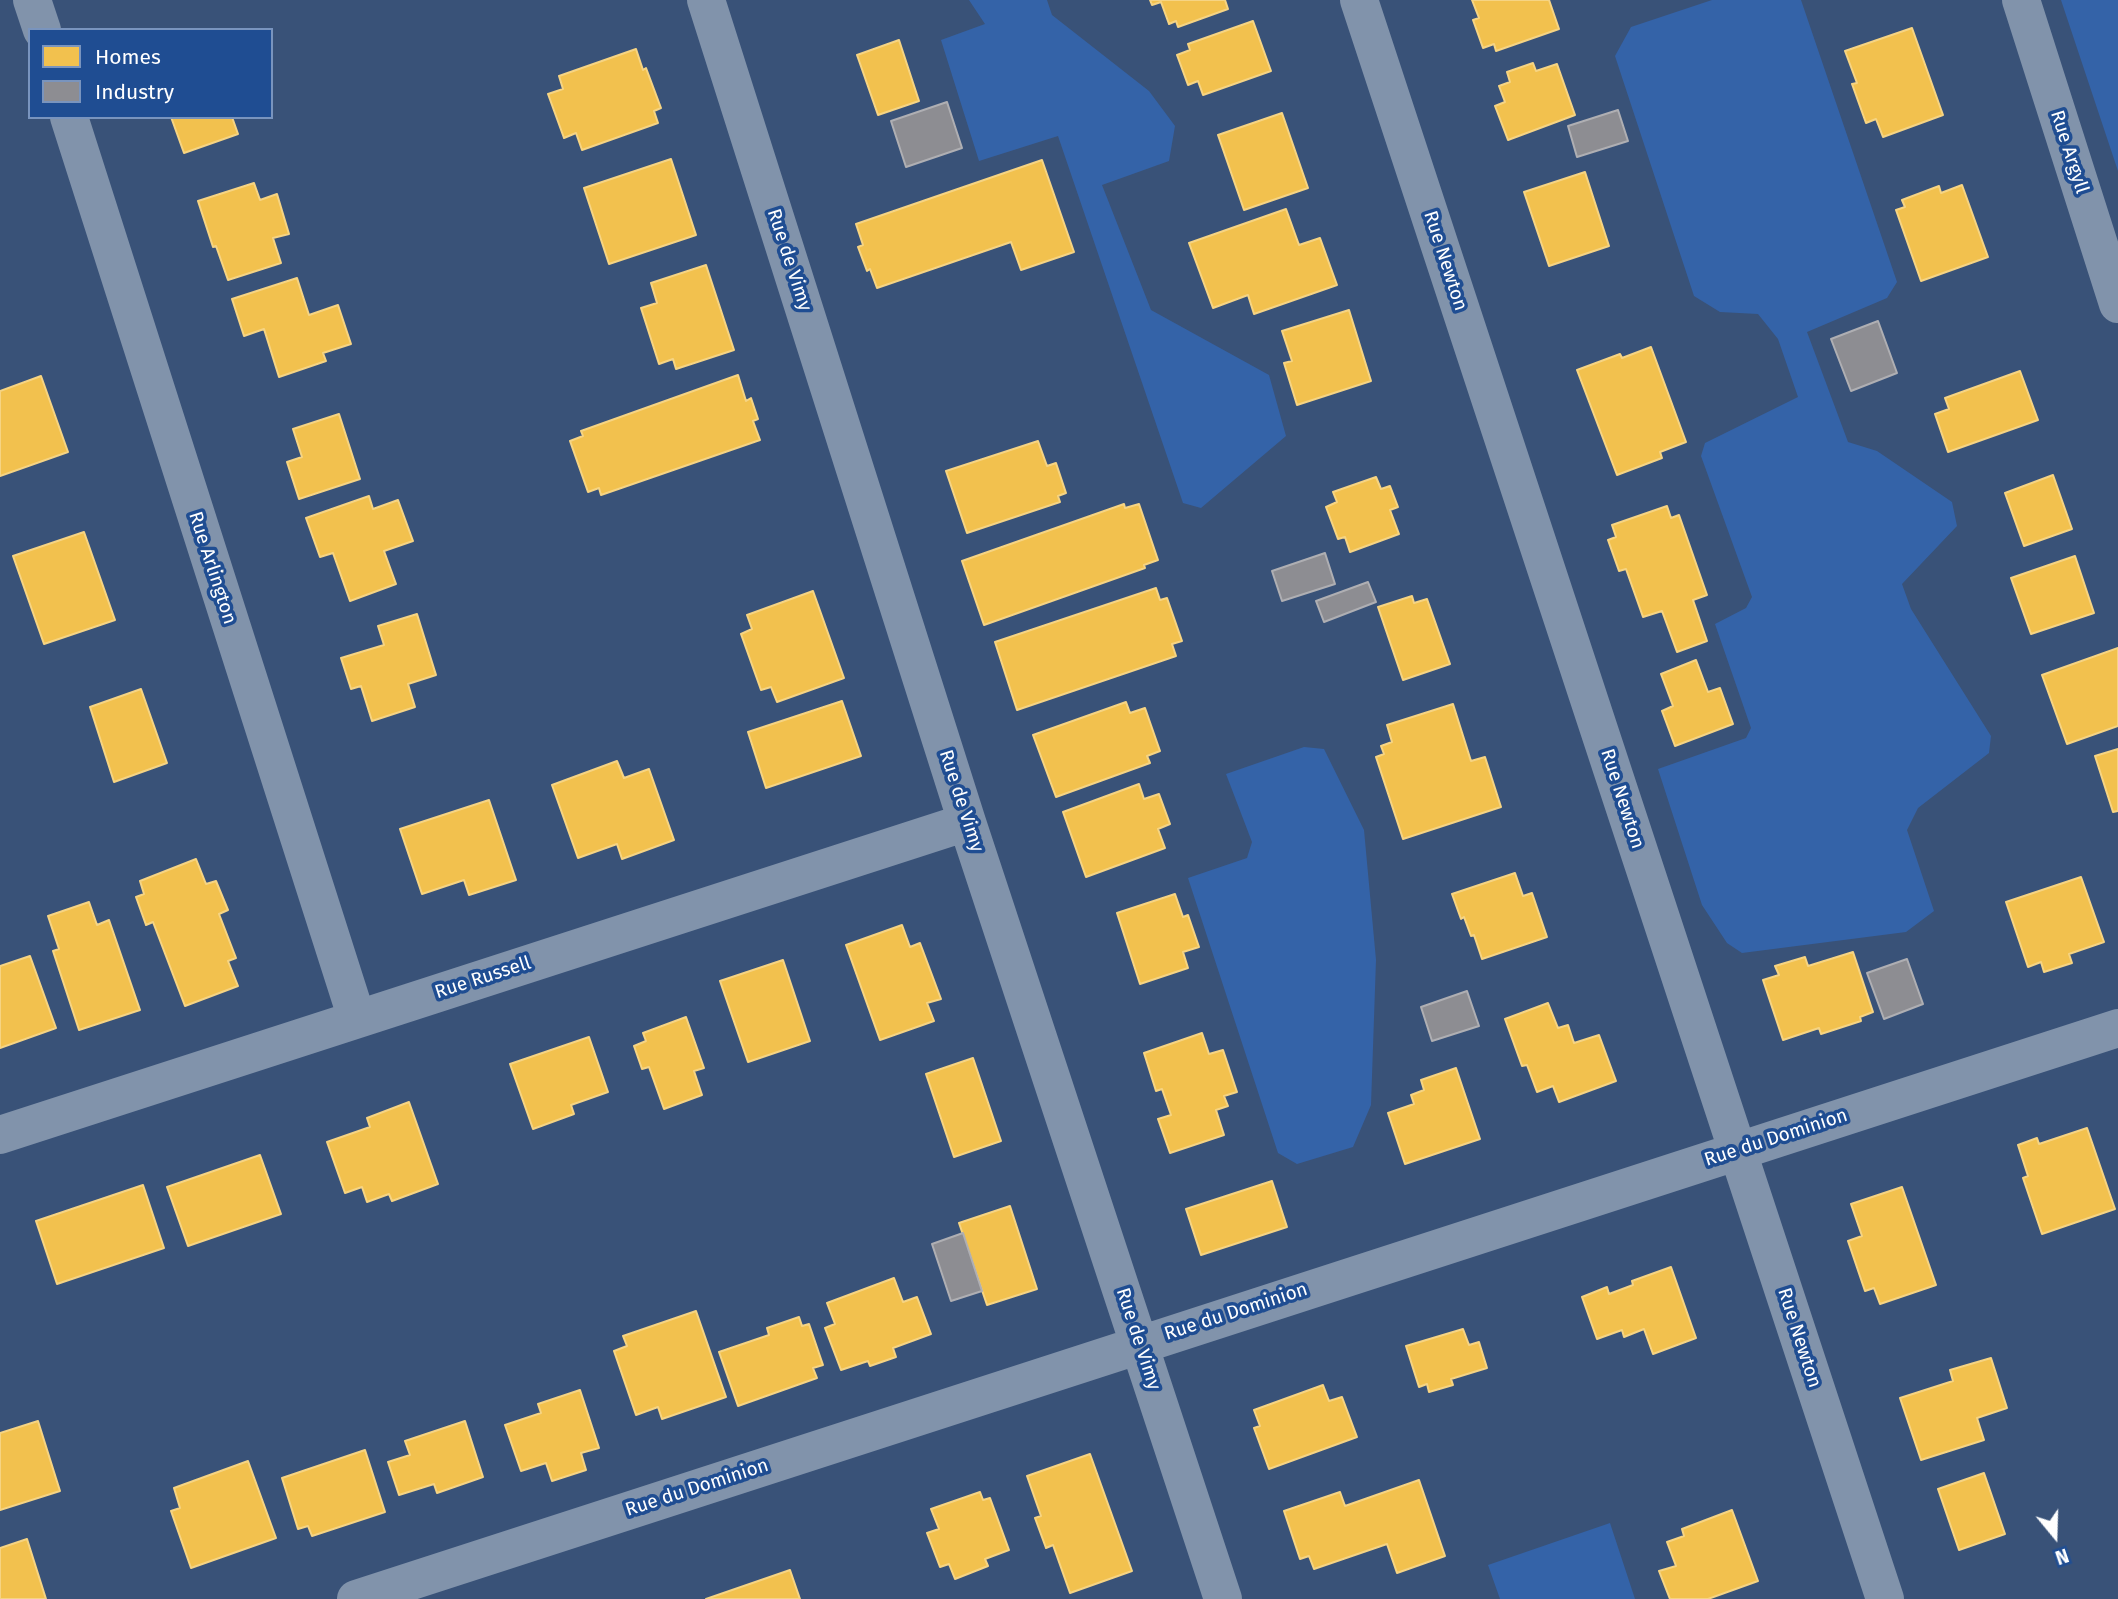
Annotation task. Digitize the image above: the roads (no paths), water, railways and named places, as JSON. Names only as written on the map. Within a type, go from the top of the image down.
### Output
[{"type":"street","points":[[32,0],[41,28]]},
{"type":"street","name":"Rue de Vimy","points":[[706,0],[967,822],[1223,1599]]},
{"type":"street","name":"Rue Newton","points":[[1359,0],[1885,1599]]},
{"type":"street","name":"Rue Argyll","points":[[2021,0],[2118,304]]},
{"type":"street","name":"Rue Arlington","points":[[70,119],[357,1018]]},
{"type":"street","name":"Rue Russell","points":[[0,1135],[967,822]]},
{"type":"street","name":"Rue du Dominion","points":[[356,1599],[1139,1343],[2118,1028]]}]
